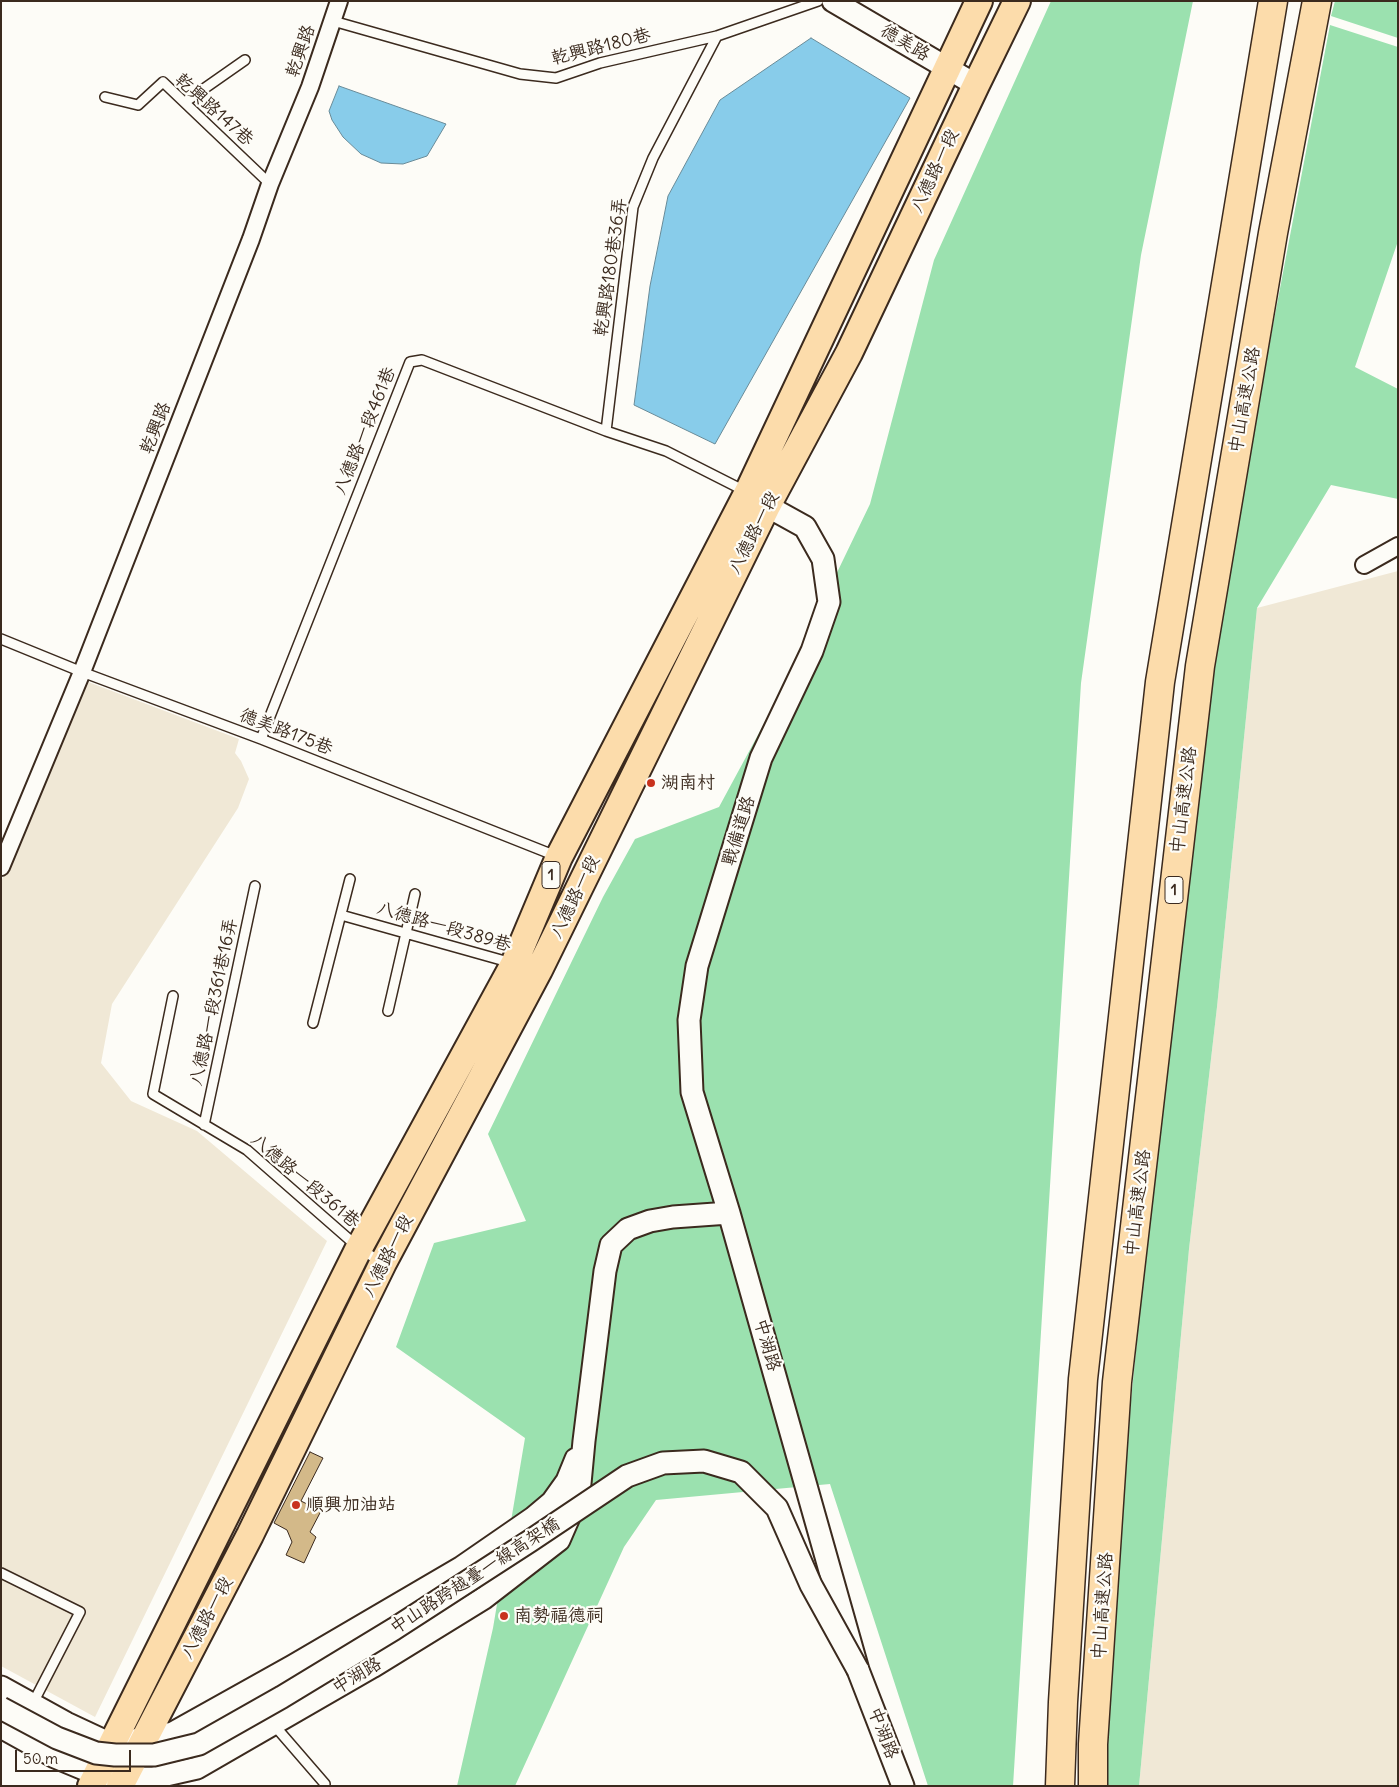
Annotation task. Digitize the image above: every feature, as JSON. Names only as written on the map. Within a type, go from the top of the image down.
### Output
[{"type":"highway","name":"中山高速公路","points":[[1060,1786],[1063,1702],[1083,1379],[1160,682],[1273,1]]},
{"type":"highway","name":"中山高速公路","points":[[1093,1786],[1093,1744],[1117,1382],[1200,666],[1272,243],[1317,1]]},
{"type":"main road","name":"八德路一段","points":[[122,1782],[250,1535],[526,967],[757,499],[947,69],[979,1]]},
{"type":"main road","name":"八德路一段","points":[[94,1780],[359,1248],[526,967],[559,857],[757,499],[849,353],[1017,1]]},
{"type":"street","name":"乾興路","points":[[1,867],[82,672],[248,248],[270,184],[310,87],[339,1]]},
{"type":"street","name":"德美路","points":[[831,2],[976,85]]},
{"type":"street","name":"戰備道路","points":[[729,1213],[692,1092],[689,1020],[697,966],[761,758],[812,651],[829,602],[823,559],[805,527],[757,499]]},
{"type":"street","points":[[1364,565],[1398,546]]},
{"type":"street","name":"中湖路","points":[[8,1731],[94,1780],[156,1782],[197,1768],[368,1670],[480,1601],[559,1540],[579,1494],[605,1271],[611,1245],[628,1229],[650,1221],[673,1217],[729,1213],[858,1670],[903,1786]]},
{"type":"street","name":"中湖路","points":[[111,1744],[173,1733],[460,1569],[533,1518],[552,1502],[567,1481],[584,1441]]},
{"type":"street","name":"中山路跨越臺一線高架橋","points":[[1,1708],[57,1738],[96,1753],[154,1755],[198,1744],[282,1697],[394,1629],[628,1476],[663,1463],[704,1461],[741,1472],[777,1508],[810,1584],[858,1670]]},
{"type":"street","points":[[1,1687],[66,1723],[111,1744]]},
{"type":"lane","name":"乾興路180巷","points":[[333,21],[520,74],[556,78],[600,63],[717,36],[831,2]]},
{"type":"lane","name":"乾興路180巷36弄","points":[[606,431],[633,207],[653,158],[717,36]]},
{"type":"lane","points":[[185,102],[245,60]]},
{"type":"lane","name":"乾興路147巷","points":[[105,97],[138,104],[163,82],[270,184]]},
{"type":"lane","name":"八德路一段461巷","points":[[261,738],[410,362],[422,360],[606,431],[666,451],[757,499]]},
{"type":"lane","name":"德美路175巷","points":[[1,639],[82,672],[261,738],[559,857]]},
{"type":"lane","points":[[313,1023],[350,879]]},
{"type":"lane","name":"八德路一段361巷16弄","points":[[204,1125],[254,886]]},
{"type":"lane","points":[[388,1011],[415,894]]},
{"type":"lane","name":"八德路一段389巷","points":[[340,914],[526,967]]},
{"type":"lane","name":"八德路一段361巷","points":[[173,996],[153,1094],[248,1150],[359,1248],[383,1263]]},
{"type":"lane","points":[[460,1569],[480,1601]]},
{"type":"lane","points":[[1,1573],[80,1612],[33,1704],[8,1731]]},
{"type":"lane","points":[[356,1629],[368,1670]]},
{"type":"lane","points":[[274,1724],[325,1784]]},
{"type":"shaded area","points":[[1398,571],[1398,1786],[1139,1786],[1189,1249],[1217,1007],[1257,608]]},
{"type":"shaded area","points":[[83,680],[239,739],[235,753],[249,779],[238,808],[112,1004],[101,1063],[131,1101],[197,1131],[327,1241],[95,1717],[1,1666],[1,882]]},
{"type":"green space","points":[[1051,1],[1193,1],[1141,255],[1081,683],[1013,1786],[928,1786],[830,1484],[656,1500],[624,1547],[515,1786],[457,1786],[493,1628],[525,1438],[396,1347],[434,1243],[526,1221],[488,1134],[603,897],[635,839],[719,807],[766,720],[870,504],[934,260]]},
{"type":"green space","points":[[1335,1],[1398,1],[1398,38],[1331,16]]},
{"type":"green space","points":[[1330,25],[1398,47],[1398,241],[1355,367],[1398,389],[1398,499],[1331,485],[1257,608],[1217,1007],[1189,1249],[1139,1786],[1096,1786],[1097,1742],[1161,1099],[1222,594]]},
{"type":"water","points":[[811,38],[910,98],[715,444],[634,405],[650,286],[668,196],[720,100]]},
{"type":"water","points":[[339,86],[446,124],[427,156],[403,164],[381,163],[361,154],[343,137],[332,120],[329,111]]},
{"type":"building","name":"順興加油站","points":[[310,1452],[323,1458],[301,1501],[321,1511],[310,1532],[316,1537],[304,1563],[286,1555],[292,1542],[287,1530],[274,1523]]},
{"type":"place","name":"湖南村","points":[[651,783]]},
{"type":"place","name":"順興加油站","points":[[296,1505]]},
{"type":"place","name":"南勢福德祠","points":[[504,1616]]}]
